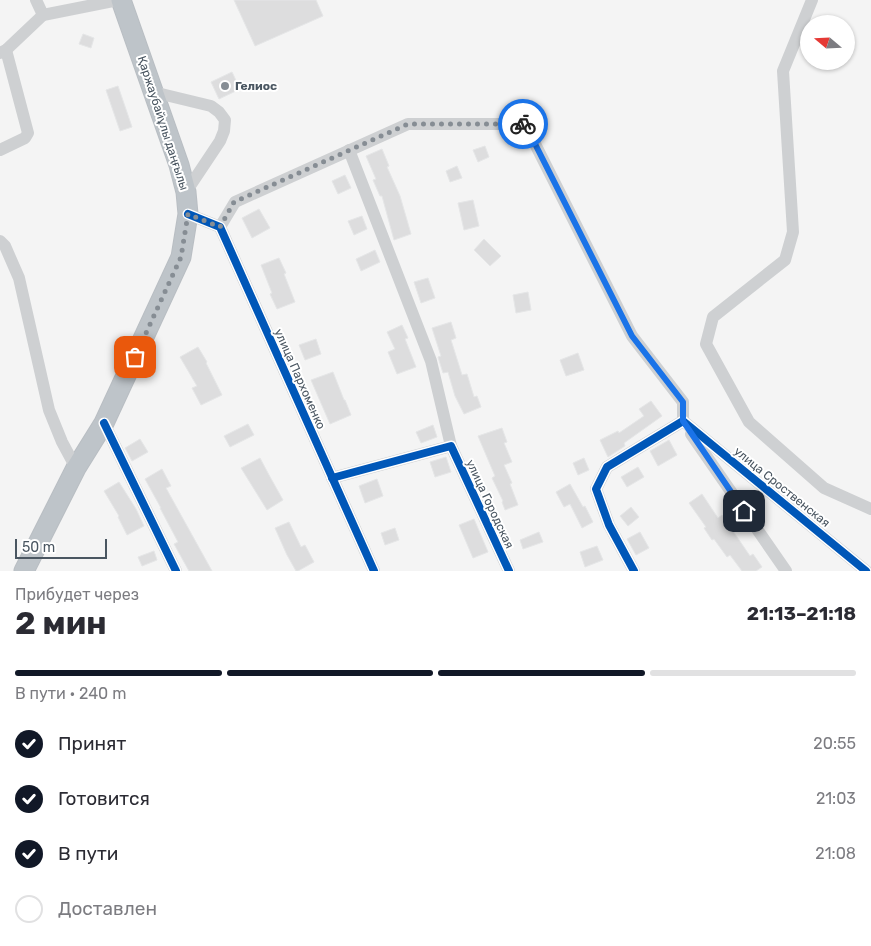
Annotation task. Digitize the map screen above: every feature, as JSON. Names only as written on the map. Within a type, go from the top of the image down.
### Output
[{"type":"highway","name":"Қаржаубайұлы даңғылы","points":[[24,571],[76,468],[104,423],[181,257],[188,214],[186,192],[179,165],[154,92],[120,0]]},
{"type":"street","points":[[36,0],[43,15]]},
{"type":"street","points":[[0,150],[25,138],[28,133],[3,52],[43,15],[120,0]]},
{"type":"street","points":[[812,0],[783,71],[793,232],[785,260],[713,317],[706,344],[750,422],[824,488],[871,508]]},
{"type":"street","points":[[154,92],[211,106],[225,120],[220,141],[186,192]]},
{"type":"street","points":[[188,214],[220,227],[234,202],[408,124],[525,124],[632,336],[683,402],[683,421],[786,571]]},
{"type":"street","name":"улица Городская","points":[[349,150],[431,361],[451,446],[509,571]]},
{"type":"street","name":"улица Пархоменко","points":[[220,227],[374,571]]},
{"type":"street","points":[[0,241],[5,246],[19,278],[49,410],[62,442],[76,468]]},
{"type":"street","points":[[634,571],[609,526],[596,490],[607,467],[683,421]]},
{"type":"street","name":"улица Сроственская","points":[[683,421],[866,571]]},
{"type":"street","points":[[104,423],[176,571]]},
{"type":"street","points":[[332,478],[451,446]]},
{"type":"building","points":[[234,0],[316,0],[323,16],[255,46]]},
{"type":"building","points":[[83,34],[94,38],[91,48],[79,44]]},
{"type":"building","name":"Гелиос","points":[[232,72],[240,89],[219,99],[211,82]]},
{"type":"building","points":[[118,86],[132,127],[120,131],[106,90]]},
{"type":"building","points":[[485,146],[489,157],[478,162],[473,150]]},
{"type":"building","points":[[382,149],[389,166],[387,167],[400,196],[411,234],[394,240],[382,196],[380,196],[373,180],[376,179],[366,156]]},
{"type":"building","points":[[457,166],[462,178],[450,182],[446,171]]},
{"type":"building","points":[[345,175],[351,188],[338,194],[332,181]]},
{"type":"building","points":[[473,200],[479,226],[464,230],[458,203]]},
{"type":"building","points":[[259,209],[270,228],[252,238],[242,218]]},
{"type":"building","points":[[362,216],[367,229],[354,235],[348,221]]},
{"type":"building","points":[[484,239],[501,256],[490,266],[474,250]]},
{"type":"building","points":[[375,250],[380,262],[361,271],[356,259]]},
{"type":"building","points":[[279,258],[295,302],[277,309],[261,265]]},
{"type":"building","points":[[428,278],[435,298],[421,303],[414,282]]},
{"type":"building","points":[[528,292],[531,310],[516,313],[513,295]]},
{"type":"building","points":[[451,322],[456,338],[451,340],[462,375],[467,374],[474,397],[477,396],[481,407],[464,414],[455,396],[448,372],[443,373],[438,357],[441,356],[432,328]]},
{"type":"building","points":[[402,325],[408,338],[405,339],[416,367],[397,374],[388,352],[395,349],[387,332]]},
{"type":"building","points":[[316,339],[321,354],[305,360],[299,345]]},
{"type":"building","points":[[198,347],[222,395],[201,405],[192,388],[197,386],[180,357]]},
{"type":"building","points":[[578,353],[584,370],[566,376],[560,360]]},
{"type":"building","points":[[333,372],[351,415],[330,424],[311,380]]},
{"type":"building","points":[[651,401],[662,416],[624,443],[625,446],[608,457],[600,440],[618,431],[619,433],[644,416],[639,409]]},
{"type":"building","points":[[248,424],[254,435],[230,447],[224,436]]},
{"type":"building","points":[[433,425],[437,437],[421,443],[416,432]]},
{"type":"building","points":[[502,428],[507,442],[504,443],[512,462],[504,465],[512,483],[510,484],[518,505],[505,510],[503,501],[492,478],[495,476],[478,436]]},
{"type":"building","points":[[140,439],[148,452],[132,461],[125,448]]},
{"type":"building","points":[[669,440],[677,455],[658,466],[650,451]]},
{"type":"building","points":[[446,457],[451,472],[435,477],[430,462]]},
{"type":"building","points":[[260,458],[283,500],[267,510],[241,468]]},
{"type":"building","points":[[584,458],[589,470],[578,475],[573,463]]},
{"type":"building","points":[[638,467],[644,477],[627,487],[621,477]]},
{"type":"building","points":[[162,469],[171,486],[166,488],[212,571],[189,571],[174,544],[178,542],[145,479]]},
{"type":"building","points":[[377,479],[383,496],[365,503],[359,486]]},
{"type":"building","points":[[119,482],[144,526],[127,535],[119,516],[104,491]]},
{"type":"building","points":[[570,484],[593,522],[582,528],[570,504],[564,507],[556,492]]},
{"type":"building","points":[[702,494],[718,518],[722,515],[750,556],[753,554],[762,567],[756,571],[742,571],[730,555],[727,557],[714,539],[712,540],[704,528],[706,527],[689,503]]},
{"type":"building","points":[[631,507],[639,517],[628,526],[620,516]]},
{"type":"building","points":[[474,519],[488,552],[473,558],[459,525]]},
{"type":"building","points":[[289,522],[301,547],[305,545],[314,562],[298,571],[296,571],[287,555],[275,528]]},
{"type":"building","points":[[395,528],[399,540],[385,545],[381,533]]},
{"type":"building","points":[[539,532],[543,542],[523,549],[520,540]]},
{"type":"building","points":[[640,532],[649,548],[636,555],[627,539]]},
{"type":"building","points":[[597,546],[603,560],[585,567],[580,552]]},
{"type":"building","points":[[154,551],[157,560],[142,566],[138,557]]},
{"type":"cycle path","points":[[188,214],[220,227],[374,571]]},
{"type":"cycle path","points":[[634,571],[609,525],[596,489],[607,467],[683,421],[866,571]]},
{"type":"cycle path","points":[[104,423],[176,571]]},
{"type":"cycle path","points":[[332,478],[451,446],[509,571]]},
{"type":"way so far","points":[[135,357],[181,257],[188,214],[220,227],[234,202],[408,124],[523,124]]},
{"type":"place","name":"Гелиос","points":[[225,86]]},
{"type":"route","points":[[523,124],[525,124],[632,336],[683,402],[683,421],[744,511]]}]
